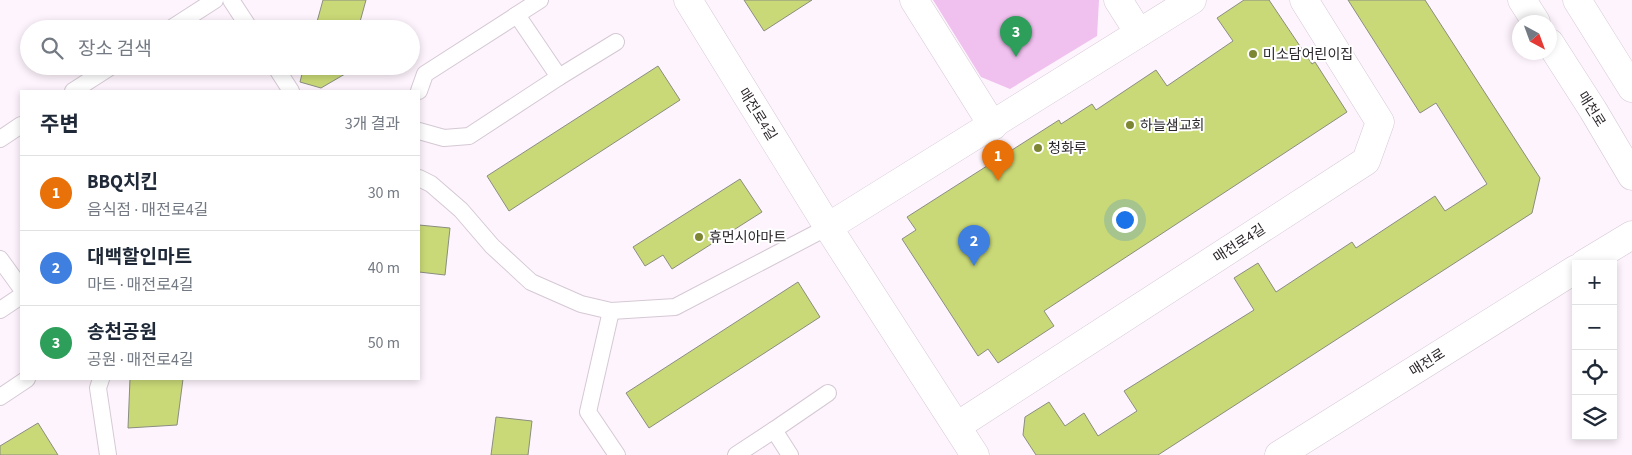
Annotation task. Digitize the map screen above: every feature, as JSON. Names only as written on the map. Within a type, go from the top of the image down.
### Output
[{"type":"street","name":"매전로4길","points":[[688,0],[828,228],[975,455]]},
{"type":"street","points":[[914,0],[993,126]]},
{"type":"street","points":[[1118,0],[1139,33]]},
{"type":"street","points":[[828,228],[1192,0]]},
{"type":"street","name":"매전로4길","points":[[957,426],[1366,161],[1380,122],[1304,0]]},
{"type":"street","points":[[1522,0],[1532,15]]},
{"type":"street","points":[[1576,0],[1632,88]]},
{"type":"street","name":"매천로","points":[[1557,54],[1632,176]]},
{"type":"street","points":[[1591,260],[1632,236]]},
{"type":"street","name":"매전로","points":[[1279,455],[1572,272]]},
{"type":"lane","points":[[184,20],[215,0]]},
{"type":"lane","points":[[231,0],[244,20]]},
{"type":"lane","points":[[419,90],[426,74],[540,0]]},
{"type":"lane","points":[[515,16],[517,15],[559,77]]},
{"type":"lane","points":[[420,131],[444,138],[469,136],[616,42]]},
{"type":"lane","points":[[75,90],[98,75]]},
{"type":"lane","points":[[280,75],[290,90]]},
{"type":"lane","points":[[0,138],[20,126]]},
{"type":"lane","points":[[420,178],[431,184],[461,210],[492,246],[531,282],[581,304],[611,311],[675,307],[828,228]]},
{"type":"lane","points":[[0,259],[20,287]]},
{"type":"lane","points":[[0,310],[20,297]]},
{"type":"lane","points":[[611,311],[588,412],[617,455]]},
{"type":"lane","points":[[0,397],[26,380]]},
{"type":"lane","points":[[101,380],[98,388],[108,455]]},
{"type":"lane","points":[[736,455],[828,393]]},
{"type":"lane","points":[[774,430],[790,455]]},
{"type":"shaded area","points":[[933,0],[1099,0],[1097,36],[1010,89],[981,77]]},
{"type":"building","points":[[323,0],[366,0],[360,20],[317,20]]},
{"type":"building","points":[[744,0],[812,0],[764,31]]},
{"type":"building","points":[[1244,0],[1269,0],[1312,64],[1315,62],[1347,112],[1044,311],[1054,326],[998,363],[988,349],[978,356],[902,239],[916,230],[907,217],[1059,120],[1061,124],[1092,104],[1096,110],[1156,70],[1167,86],[1233,41],[1217,18]]},
{"type":"building","points":[[1348,0],[1425,0],[1540,178],[1532,213],[1158,455],[1036,455],[1023,435],[1025,417],[1049,402],[1065,426],[1084,413],[1098,436],[1137,411],[1124,391],[1254,310],[1234,278],[1258,263],[1276,292],[1352,242],[1356,248],[1435,196],[1445,211],[1487,184],[1436,103],[1420,113]]},
{"type":"building","points":[[658,66],[680,100],[509,211],[487,176]]},
{"type":"building","points":[[302,75],[343,75],[321,88],[300,82]]},
{"type":"building","points":[[740,179],[762,212],[672,269],[663,255],[645,266],[633,247]]},
{"type":"building","points":[[420,225],[450,228],[445,275],[420,272]]},
{"type":"building","points":[[798,282],[820,317],[649,428],[626,393]]},
{"type":"building","points":[[130,380],[183,380],[177,425],[128,428]]},
{"type":"building","points":[[496,417],[532,421],[528,455],[491,455]]},
{"type":"building","points":[[38,423],[58,455],[0,455],[0,446]]},
{"type":"place","name":"미소담어린이집","points":[[1253,54]]},
{"type":"place","name":"송천공원","points":[[1016,57]]},
{"type":"place","name":"하늘샘교회","points":[[1130,125]]},
{"type":"place","name":"청화루","points":[[1038,148]]},
{"type":"place","name":"BBQ치킨","points":[[998,181]]},
{"type":"place","name":"휴먼시아마트","points":[[699,237]]},
{"type":"place","name":"대백할인마트","points":[[974,266]]}]
